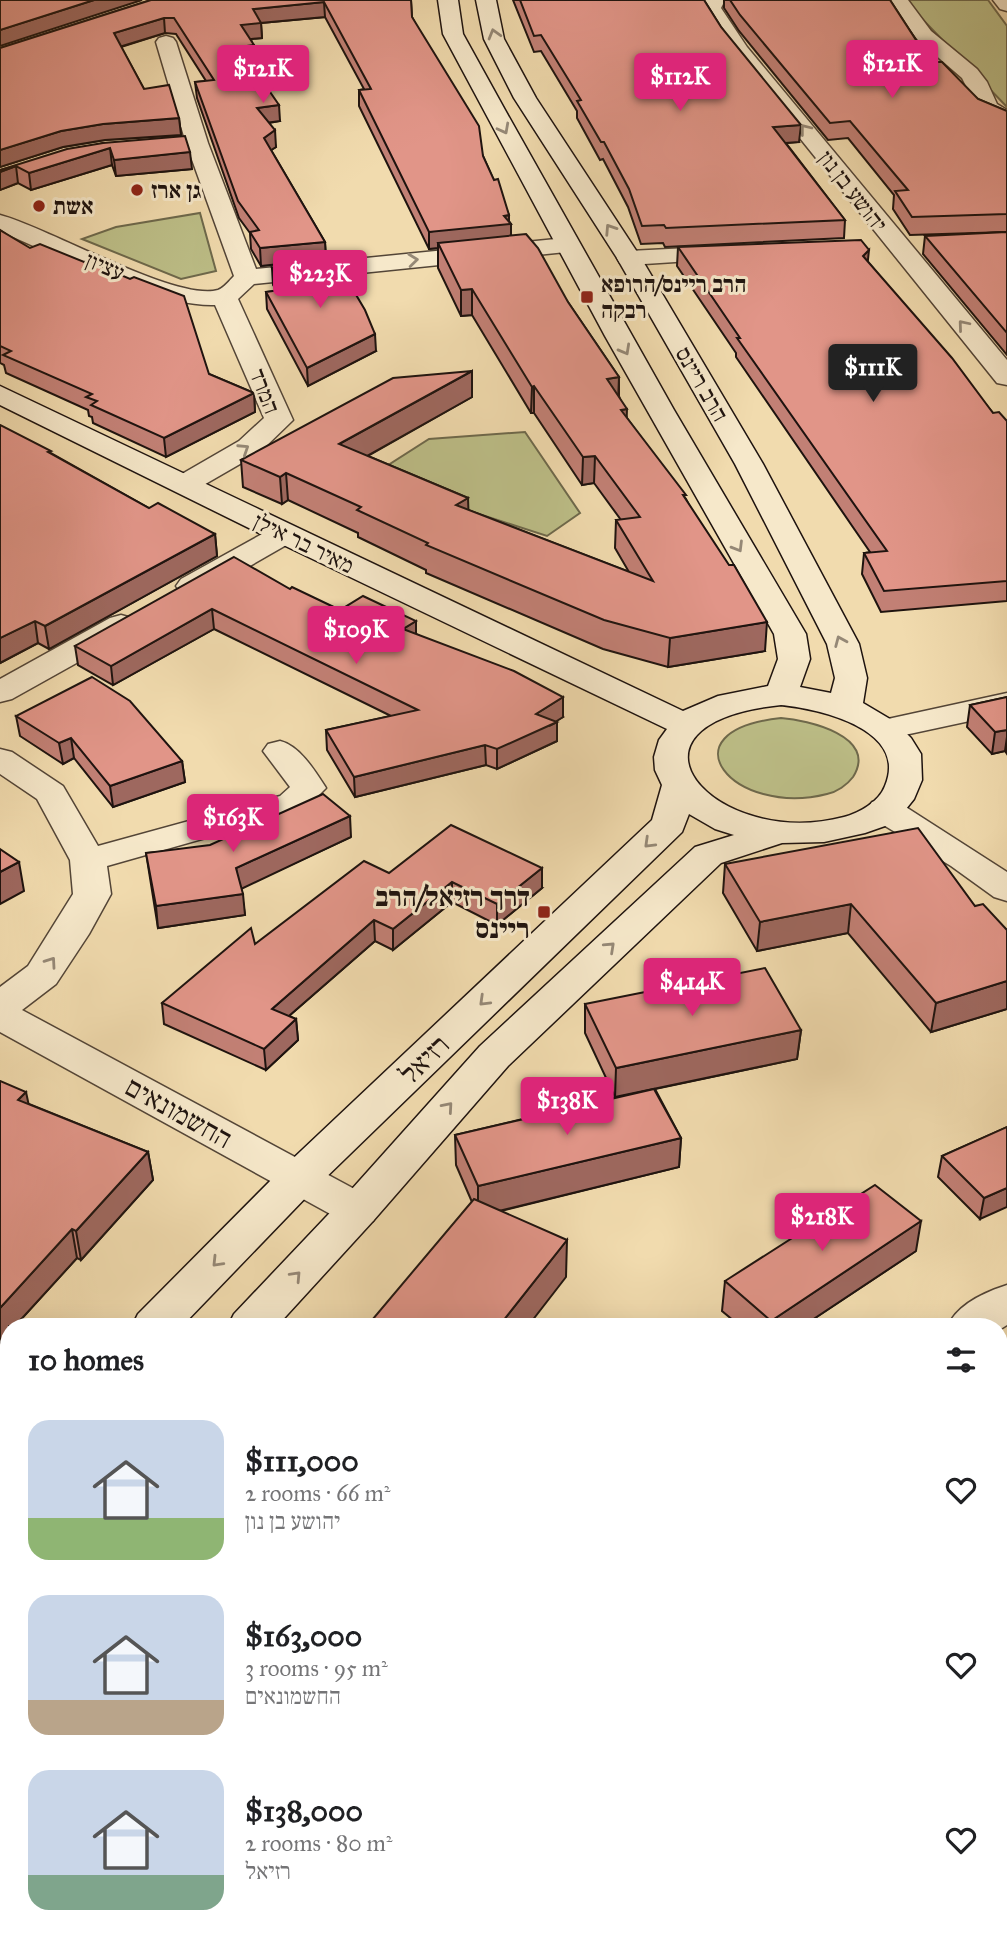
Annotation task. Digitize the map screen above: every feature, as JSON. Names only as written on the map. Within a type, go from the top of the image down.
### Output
[{"type":"street","name":"הרב ריינס","points":[[448,0],[453,34],[566,245],[690,466],[790,634],[794,659],[781,695]]},
{"type":"street","name":"הרב ריינס","points":[[486,0],[494,39],[525,98],[629,258],[749,464],[843,644],[851,678],[845,707]]},
{"type":"street","name":"יהושע בן נון","points":[[715,0],[711,8],[724,33],[1007,377]]},
{"type":"street","points":[[898,0],[923,34],[954,58],[981,87],[987,107],[1007,119]]},
{"type":"street","points":[[1003,0],[1007,5]]},
{"type":"street","points":[[166,42],[197,144],[247,277]]},
{"type":"street","points":[[171,145],[197,144]]},
{"type":"street","name":"עציון","points":[[0,222],[141,281],[197,298],[224,297]]},
{"type":"street","points":[[869,246],[923,243]]},
{"type":"street","points":[[224,297],[247,277],[566,245]]},
{"type":"street","points":[[629,258],[749,252]]},
{"type":"street","name":"המרד","points":[[185,484],[249,447],[279,421],[270,394],[224,297]]},
{"type":"street","name":"מאיר בר אילן","points":[[0,394],[284,534],[685,725]]},
{"type":"street","points":[[0,692],[284,534]]},
{"type":"street","points":[[781,695],[814,698],[845,707],[886,729],[902,749],[908,771],[902,792],[885,810],[856,825],[819,833],[778,833],[747,827],[718,816],[695,802],[679,785],[671,764],[673,744],[685,725],[710,709],[743,698],[781,695]]},
{"type":"street","points":[[886,729],[1007,703]]},
{"type":"street","points":[[88,859],[292,803],[309,788],[280,751]]},
{"type":"street","points":[[0,759],[51,793],[88,859],[92,894],[70,934],[42,975],[0,1007]]},
{"type":"street","name":"רזיאל","points":[[162,1318],[299,1178],[669,824],[679,785]]},
{"type":"street","points":[[885,810],[964,858],[1007,889]]},
{"type":"street","name":"רזיאל","points":[[257,1318],[358,1210],[494,1056],[708,855],[778,833]]},
{"type":"street","name":"החשמונאים","points":[[0,1015],[358,1210]]},
{"type":"street","points":[[982,1318],[1007,1302]]},
{"type":"green space","points":[[904,0],[988,0],[1007,26],[1007,107]]},
{"type":"green space","points":[[200,213],[216,271],[181,279],[82,239],[116,227]]},
{"type":"green space","points":[[525,432],[580,513],[547,536],[368,478],[429,439]]},
{"type":"green space","points":[[781,718],[822,727],[848,741],[856,751],[858,763],[851,780],[831,793],[793,798],[763,794],[739,784],[724,770],[718,754],[724,739],[745,726]]},
{"type":"building","points":[[0,0],[94,0],[0,30]]},
{"type":"building","points":[[151,0],[411,0],[412,17],[479,126],[483,156],[494,180],[498,179],[509,215],[504,216],[511,224],[429,232],[359,90],[371,89],[324,2],[253,9],[261,23],[241,25],[254,45],[239,47],[279,105],[257,108],[275,130],[264,138],[325,242],[260,248],[250,232],[259,230],[238,201],[195,82],[214,80],[174,18],[164,18],[114,33],[144,89],[169,85],[179,118],[103,124],[61,131],[0,150],[0,48]]},
{"type":"building","points":[[520,0],[704,0],[721,27],[801,125],[773,127],[845,220],[666,228],[664,225],[642,226],[629,189],[604,142],[601,142],[577,101],[581,100],[541,35],[534,36]]},
{"type":"building","points":[[730,0],[890,0],[920,46],[936,62],[942,62],[978,99],[1007,111],[1007,214],[912,217],[895,191],[908,190],[850,121],[830,123]]},
{"type":"building","points":[[185,136],[190,152],[114,160],[110,148],[29,173],[16,166],[0,172],[0,170],[67,149]]},
{"type":"building","points":[[0,230],[30,248],[40,244],[130,279],[134,277],[184,296],[209,374],[254,393],[164,438],[91,405],[97,401],[86,397],[92,394],[3,355],[11,351],[0,346]]},
{"type":"building","points":[[1007,232],[1007,333],[925,236]]},
{"type":"building","points":[[526,234],[538,248],[568,302],[619,377],[607,379],[627,409],[621,410],[686,495],[683,495],[729,565],[734,565],[767,622],[670,638],[604,620],[426,545],[428,543],[357,510],[361,507],[286,473],[280,477],[241,460],[393,378],[472,371],[339,444],[468,498],[456,505],[653,581],[616,520],[640,517],[595,456],[583,457],[534,386],[532,387],[472,289],[461,290],[438,243]]},
{"type":"building","points":[[861,240],[869,250],[863,256],[952,358],[993,413],[999,412],[1007,421],[1007,581],[884,591],[864,553],[887,551],[737,338],[740,338],[678,247]]},
{"type":"building","points":[[336,261],[365,310],[375,334],[307,368],[266,292],[286,289],[272,268]]},
{"type":"building","points":[[0,425],[51,451],[48,452],[149,508],[158,503],[215,534],[45,626],[35,621],[0,638]]},
{"type":"building","points":[[234,557],[290,589],[292,587],[340,610],[363,596],[416,621],[403,629],[514,671],[563,697],[536,714],[557,722],[497,749],[485,745],[354,777],[326,730],[418,710],[212,609],[111,666],[75,646]]},
{"type":"building","points":[[92,677],[130,701],[182,761],[110,786],[71,738],[59,743],[16,716]]},
{"type":"building","points":[[1007,697],[1007,730],[995,732],[970,705]]},
{"type":"building","points":[[323,794],[350,816],[236,868],[243,894],[156,906],[146,853],[210,845]]},
{"type":"building","points":[[451,825],[542,868],[497,904],[452,882],[393,929],[374,920],[272,1009],[296,1019],[264,1049],[162,1003],[251,928],[255,944],[364,861],[389,873]]},
{"type":"building","points":[[918,828],[975,906],[983,904],[1007,930],[1007,981],[936,1003],[851,904],[760,922],[725,864]]},
{"type":"building","points":[[0,849],[19,862],[0,872]]},
{"type":"building","points":[[765,968],[801,1030],[616,1068],[585,1004]]},
{"type":"building","points":[[0,1081],[26,1092],[18,1100],[148,1152],[76,1231],[72,1229],[0,1308]]},
{"type":"building","points":[[654,1089],[681,1138],[478,1186],[455,1135]]},
{"type":"building","points":[[1007,1127],[1007,1188],[984,1198],[942,1156]]},
{"type":"building","points":[[875,1185],[921,1221],[776,1318],[768,1318],[725,1281]]},
{"type":"building","points":[[474,1199],[567,1240],[505,1318],[374,1318]]},
{"type":"place","name":"גן ארז","points":[[137,190]]},
{"type":"place","name":"אשת","points":[[39,206]]},
{"type":"place","name":"הרב ריינס/הרופא רבקה","points":[[587,297]]},
{"type":"place","name":"דרך רזיאל/הרב ריינס","points":[[544,912]]}]
